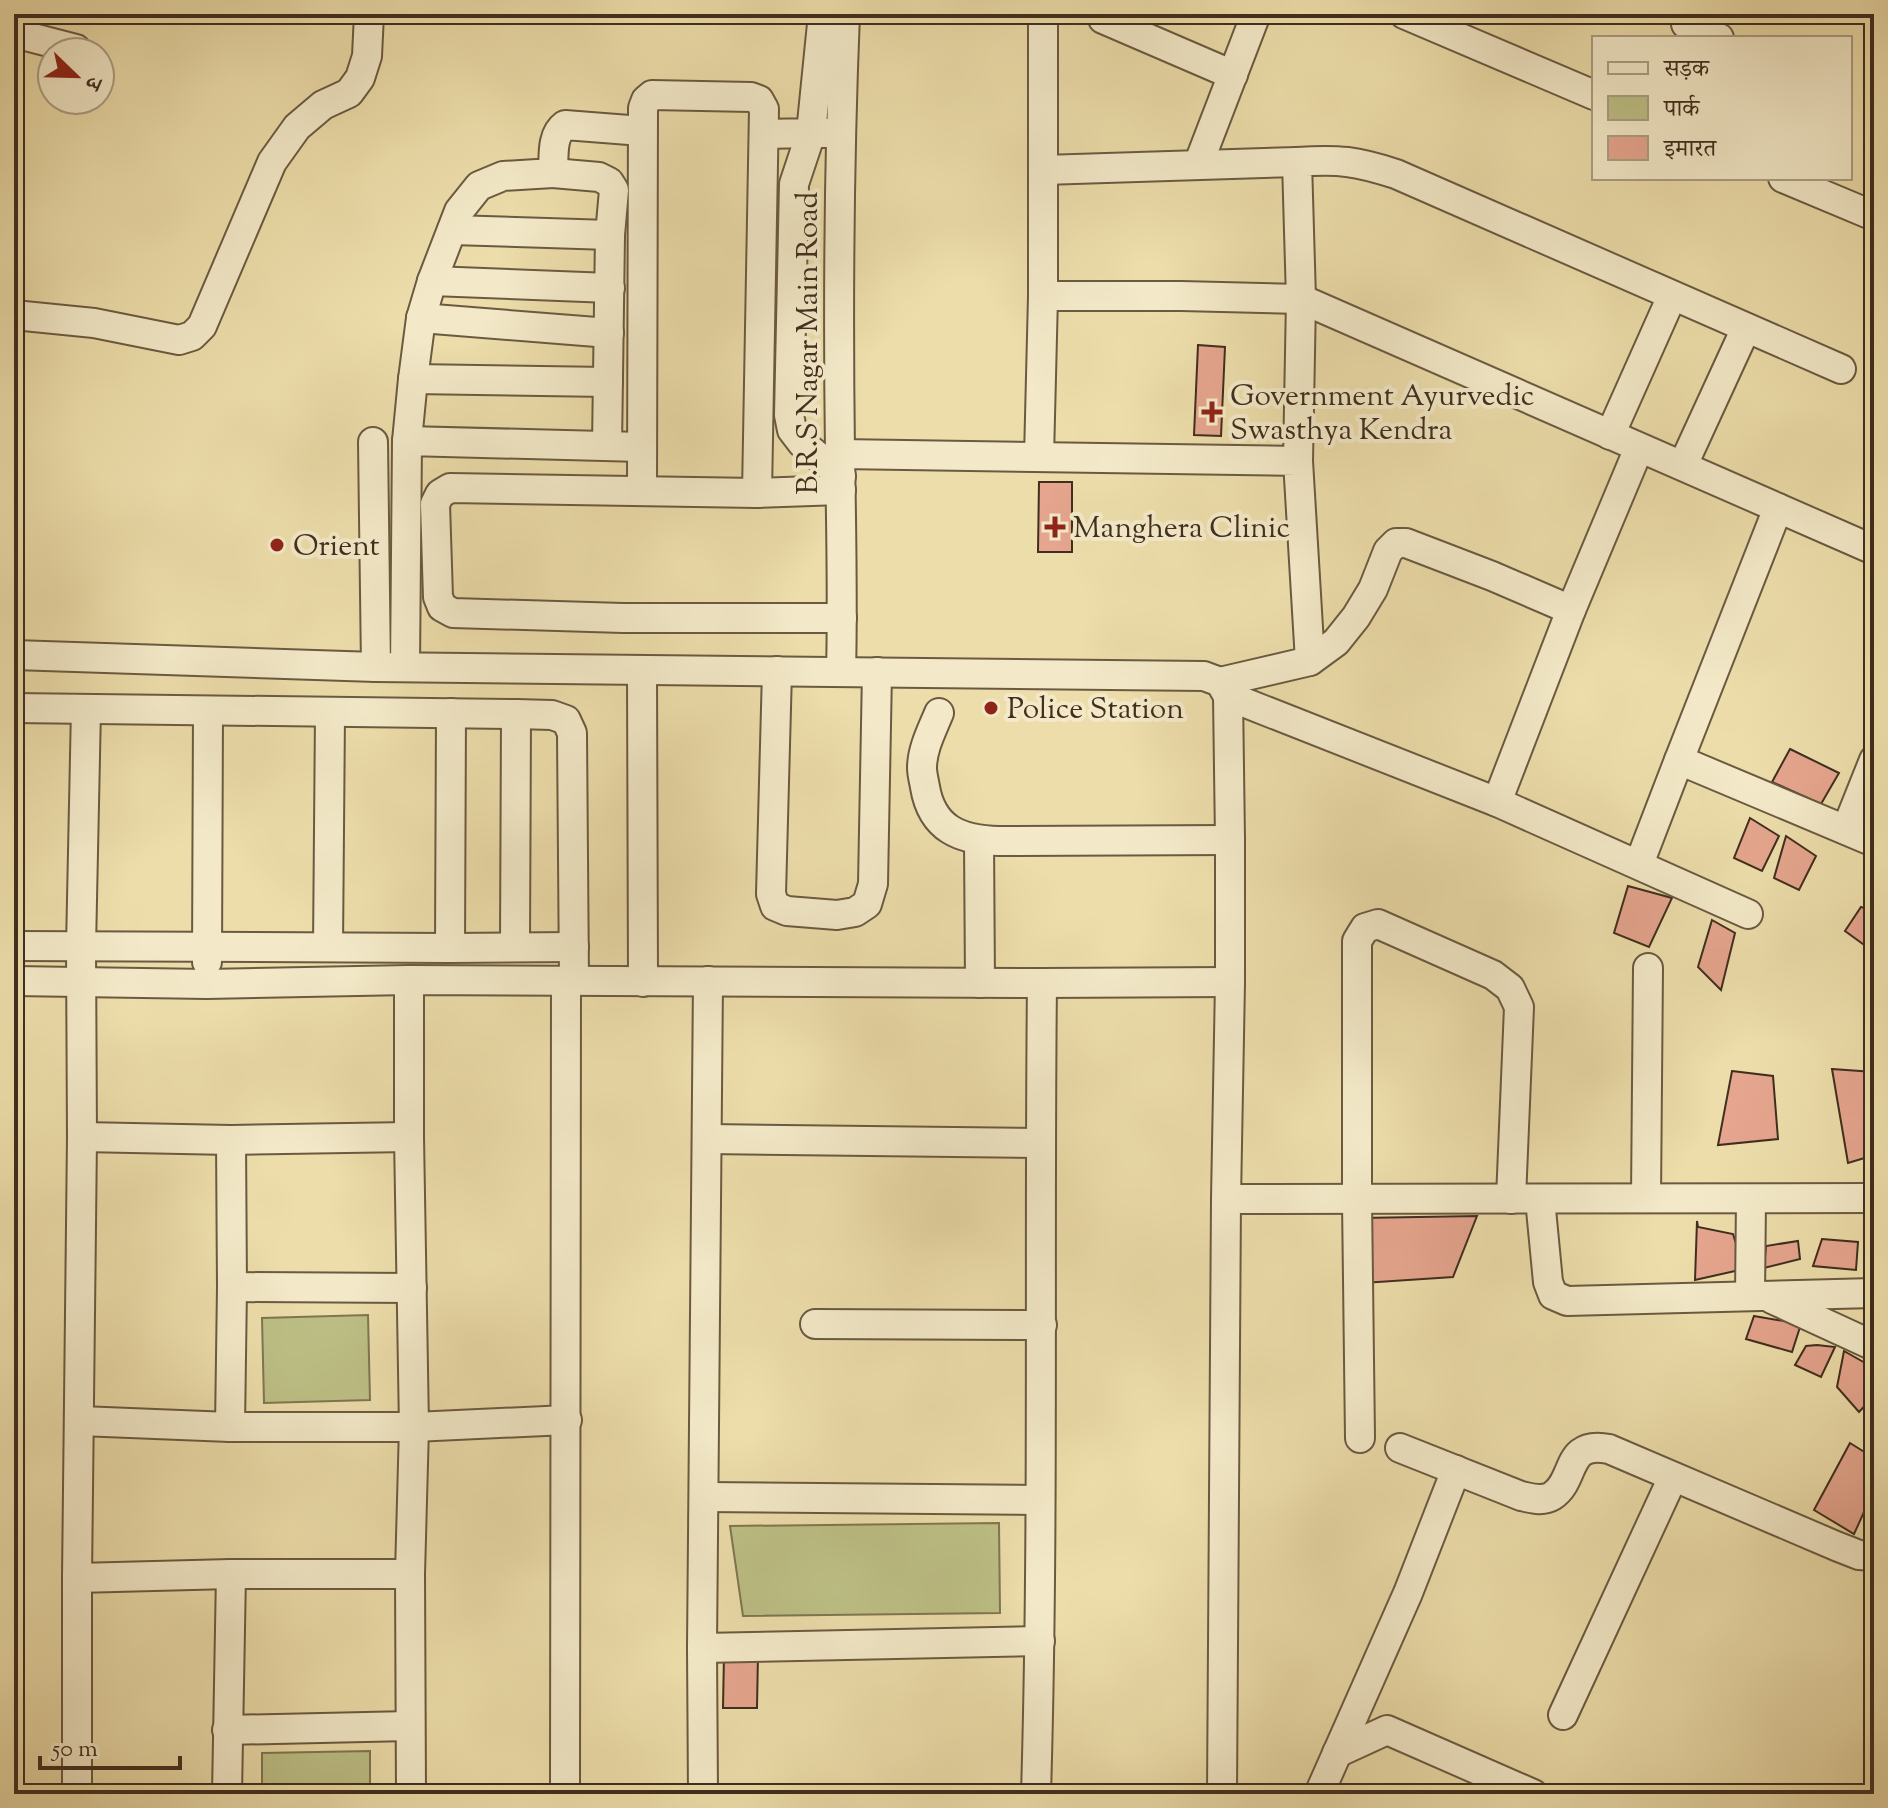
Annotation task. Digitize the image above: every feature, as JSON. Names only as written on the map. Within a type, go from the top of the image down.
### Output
[{"type":"street","points":[[14,315],[94,323],[179,340],[192,336],[202,326],[272,162],[297,127],[323,105],[349,93],[360,78],[367,56],[369,14]]},
{"type":"street","points":[[823,14],[811,133],[794,184],[789,415],[792,430],[802,443],[841,474]]},
{"type":"street","name":"B.R.S Nagar Main Road","points":[[841,672],[840,133],[845,14]]},
{"type":"street","points":[[1039,457],[1043,296],[1043,14]]},
{"type":"street","points":[[1198,165],[1256,14]]},
{"type":"street","points":[[1404,14],[1592,94]]},
{"type":"street","points":[[1103,19],[1233,75]]},
{"type":"street","points":[[1686,24],[1714,36]]},
{"type":"street","points":[[14,33],[36,39]]},
{"type":"street","points":[[642,490],[643,108],[652,95],[751,97],[759,100],[764,109],[757,493]]},
{"type":"street","points":[[553,173],[556,136],[559,128],[565,125],[642,131]]},
{"type":"street","points":[[764,134],[840,133]]},
{"type":"street","points":[[1043,170],[1333,159],[1361,163],[1396,174],[1841,369]]},
{"type":"street","points":[[1297,162],[1301,299],[1298,461],[1310,661]]},
{"type":"street","points":[[405,667],[407,441],[421,318],[459,211],[479,186],[503,176],[553,173],[599,177],[609,182],[614,190],[610,235],[607,446]]},
{"type":"street","points":[[1788,180],[1874,216]]},
{"type":"street","points":[[452,230],[610,235]]},
{"type":"street","points":[[432,281],[610,288]]},
{"type":"street","points":[[1043,296],[1301,299],[1874,550]]},
{"type":"street","points":[[1610,435],[1672,296]]},
{"type":"street","points":[[421,318],[609,333]]},
{"type":"street","points":[[1683,465],[1746,328]]},
{"type":"street","points":[[413,379],[608,382]]},
{"type":"street","points":[[407,441],[642,447]]},
{"type":"street","points":[[373,442],[376,667]]},
{"type":"street","points":[[1497,802],[1571,610],[1639,448]]},
{"type":"street","points":[[842,618],[608,618],[453,613],[442,607],[438,597],[435,504],[440,494],[450,488],[757,493],[841,474],[1039,457],[1298,461]]},
{"type":"street","points":[[1639,864],[1778,508]]},
{"type":"street","points":[[1224,689],[1310,661],[1336,642],[1373,589],[1388,551],[1396,543],[1406,543],[1571,610]]},
{"type":"street","points":[[14,655],[376,667],[1204,676],[1224,689],[1497,802],[1748,914]]},
{"type":"street","points":[[642,670],[643,982]]},
{"type":"street","points":[[777,671],[771,894],[775,906],[787,911],[837,915],[855,912],[867,904],[873,884],[877,672]]},
{"type":"street","points":[[1222,1794],[1230,982],[1230,840],[1224,689]]},
{"type":"street","points":[[14,708],[516,714],[552,715],[566,720],[572,733],[574,947],[570,981],[565,1794]]},
{"type":"street","points":[[77,1794],[81,947],[86,709]]},
{"type":"street","points":[[207,984],[208,711]]},
{"type":"street","points":[[328,947],[330,713]]},
{"type":"street","points":[[450,948],[451,713]]},
{"type":"street","points":[[939,713],[927,741],[922,768],[927,798],[937,820],[959,835],[979,841],[1230,840]]},
{"type":"street","points":[[515,947],[516,714]]},
{"type":"street","points":[[1679,760],[1874,842]]},
{"type":"street","points":[[1846,830],[1874,760]]},
{"type":"street","points":[[979,841],[980,983]]},
{"type":"street","points":[[1360,1438],[1357,941],[1365,928],[1378,924],[1493,975],[1510,988],[1519,1007],[1511,1199]]},
{"type":"street","points":[[14,946],[574,947]]},
{"type":"street","points":[[1646,1198],[1648,968]]},
{"type":"street","points":[[14,981],[207,984],[409,980],[1230,982]]},
{"type":"street","points":[[409,980],[414,1427],[410,1574],[411,1794]]},
{"type":"street","points":[[703,1794],[708,981]]},
{"type":"street","points":[[1036,1794],[1040,1641],[1042,983]]},
{"type":"street","points":[[82,1137],[231,1140],[409,1137]]},
{"type":"street","points":[[708,1139],[1040,1143]]},
{"type":"street","points":[[230,1427],[231,1140]]},
{"type":"street","points":[[1226,1199],[1874,1198]]},
{"type":"street","points":[[1540,1199],[1548,1282],[1553,1295],[1567,1301],[1874,1293]]},
{"type":"street","points":[[1751,1199],[1757,1296]]},
{"type":"street","points":[[232,1287],[412,1288]]},
{"type":"street","points":[[1757,1296],[1874,1346]]},
{"type":"street","points":[[815,1324],[1042,1325]]},
{"type":"street","points":[[80,1421],[230,1427],[414,1427],[567,1420]]},
{"type":"street","points":[[1400,1448],[1538,1500],[1551,1497],[1582,1451],[1596,1446],[1848,1551],[1874,1556]]},
{"type":"street","points":[[1319,1794],[1408,1593],[1456,1470]]},
{"type":"street","points":[[1563,1715],[1673,1477]]},
{"type":"street","points":[[704,1497],[1039,1500]]},
{"type":"street","points":[[227,1794],[231,1574]]},
{"type":"street","points":[[77,1578],[410,1574]]},
{"type":"street","points":[[702,1648],[1040,1641]]},
{"type":"street","points":[[1371,1676],[1387,1730]]},
{"type":"street","points":[[227,1730],[410,1726]]},
{"type":"street","points":[[1337,1753],[1387,1730],[1533,1794]]},
{"type":"green space","points":[[368,1315],[370,1400],[264,1403],[262,1318]]},
{"type":"green space","points":[[999,1523],[1000,1613],[743,1616],[730,1526]]},
{"type":"green space","points":[[370,1751],[370,1794],[262,1794],[262,1753]]},
{"type":"building","points":[[1198,345],[1225,347],[1221,436],[1194,435]]},
{"type":"building","points":[[1039,482],[1072,482],[1072,552],[1038,552]]},
{"type":"building","points":[[1790,749],[1839,773],[1821,804],[1772,782]]},
{"type":"building","points":[[1750,818],[1779,836],[1762,871],[1734,858]]},
{"type":"building","points":[[1786,836],[1816,856],[1799,890],[1774,878]]},
{"type":"building","points":[[1628,886],[1672,898],[1649,947],[1614,933]]},
{"type":"building","points":[[1861,907],[1874,911],[1874,952],[1845,931]]},
{"type":"building","points":[[1712,920],[1735,933],[1721,990],[1698,967]]},
{"type":"building","points":[[1832,1069],[1874,1072],[1868,1157],[1848,1163]]},
{"type":"building","points":[[1732,1071],[1773,1076],[1778,1139],[1718,1145]]},
{"type":"building","points":[[1477,1216],[1453,1277],[1363,1283],[1360,1218]]},
{"type":"building","points":[[1697,1221],[1698,1227],[1733,1234],[1744,1269],[1695,1280]]},
{"type":"building","points":[[1822,1239],[1858,1242],[1856,1270],[1813,1266]]},
{"type":"building","points":[[1798,1241],[1800,1259],[1764,1268],[1766,1246]]},
{"type":"building","points":[[1754,1316],[1801,1324],[1792,1352],[1746,1339]]},
{"type":"building","points":[[1806,1346],[1835,1347],[1821,1377],[1795,1365]]},
{"type":"building","points":[[1844,1351],[1874,1368],[1874,1396],[1859,1412],[1837,1387]]},
{"type":"building","points":[[1850,1443],[1874,1458],[1874,1490],[1854,1534],[1814,1510]]},
{"type":"building","points":[[724,1654],[758,1654],[757,1708],[723,1708]]},
{"type":"place","name":"Government Ayurvedic Swasthya Kendra","points":[[1212,412]]},
{"type":"place","name":"Manghera Clinic","points":[[1055,527]]},
{"type":"place","name":"Orient","points":[[277,545]]},
{"type":"place","name":"Police Station","points":[[991,708]]}]
